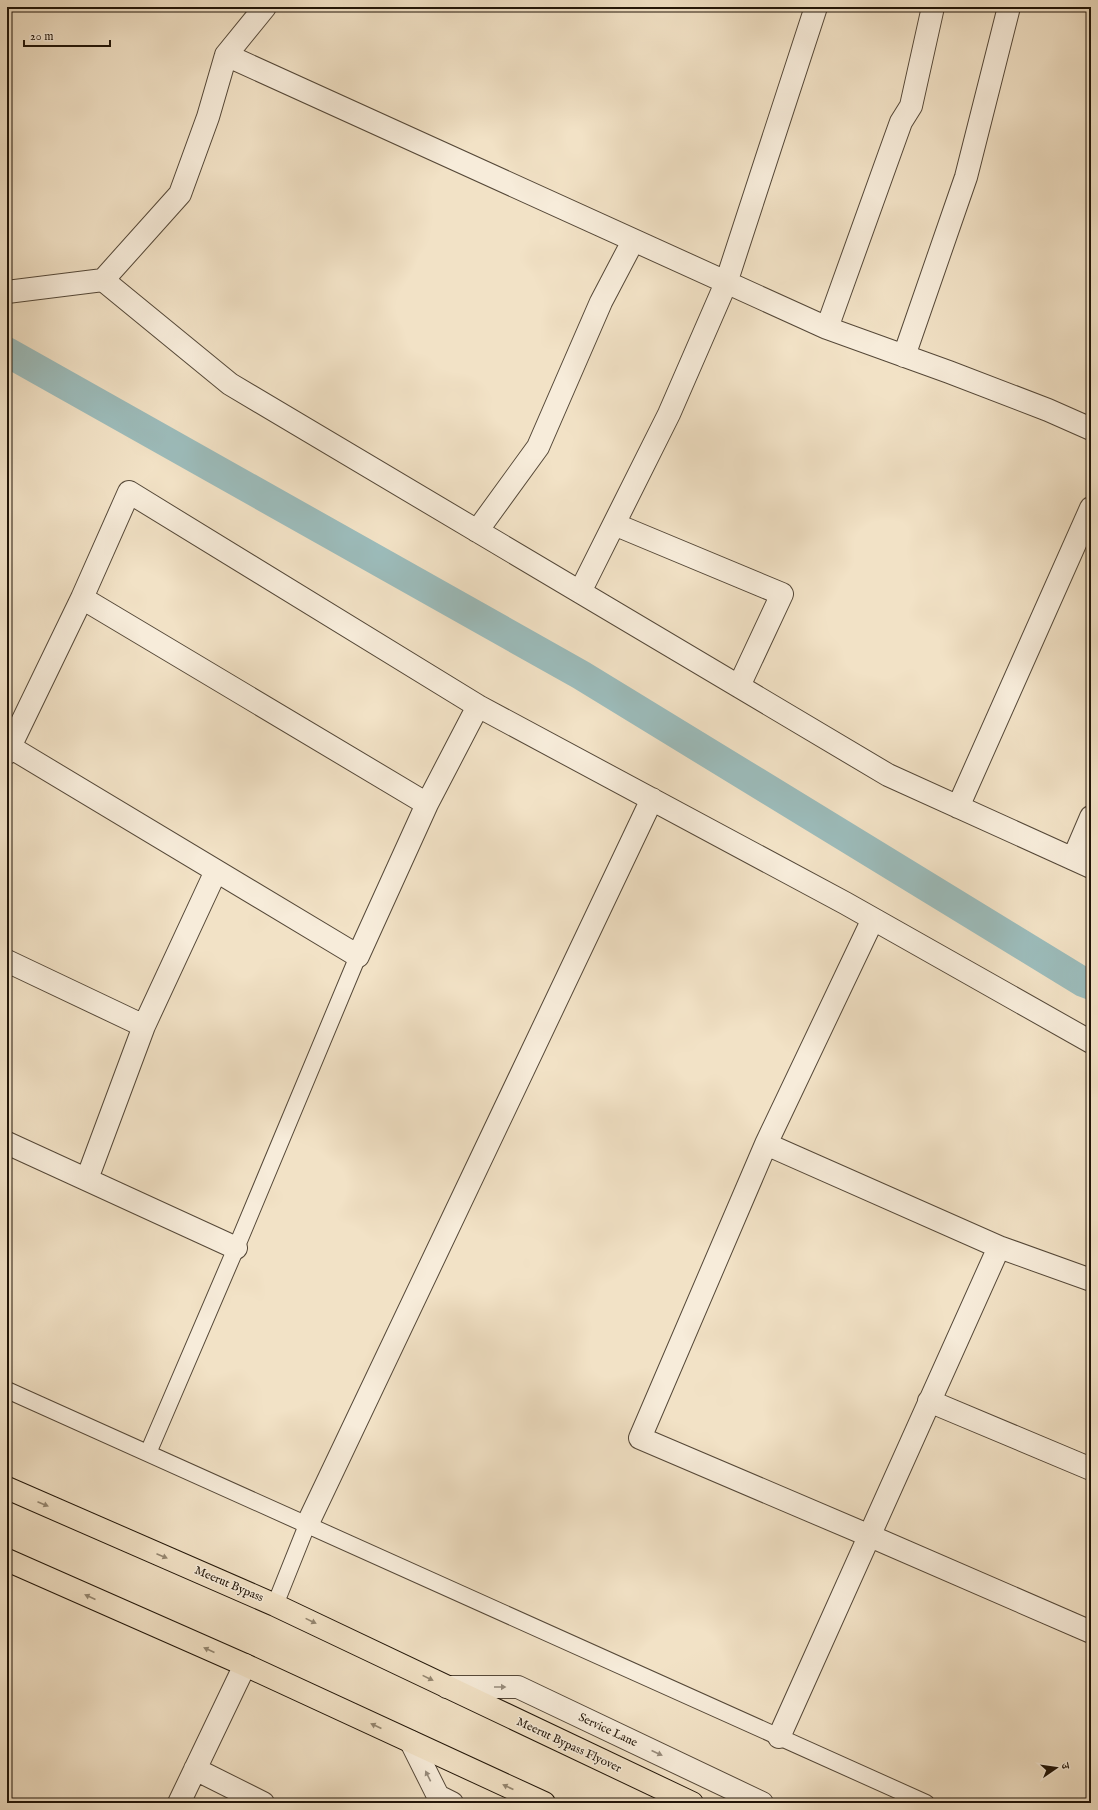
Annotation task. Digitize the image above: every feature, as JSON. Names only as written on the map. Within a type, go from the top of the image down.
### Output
[{"type":"highway","name":"Meerut Bypass","points":[[7,1488],[275,1605],[447,1687]]},
{"type":"highway","points":[[7,1560],[245,1665],[544,1803]]},
{"type":"highway","name":"Meerut Bypass Flyover","points":[[447,1687],[692,1803]]},
{"type":"street","points":[[7,292],[103,280],[180,194],[208,118],[226,55],[265,7]]},
{"type":"street","points":[[580,592],[669,414],[726,283],[816,7]]},
{"type":"street","points":[[827,328],[901,122],[911,106],[933,7]]},
{"type":"street","points":[[904,356],[966,177],[1009,7]]},
{"type":"street","points":[[226,55],[827,328],[1048,410],[1091,429]]},
{"type":"street","points":[[477,531],[538,447],[601,302],[633,240]]},
{"type":"street","points":[[103,280],[230,384],[888,775],[1082,863],[1091,817]]},
{"type":"street","points":[[478,706],[427,804],[358,956],[216,871],[8,750],[82,598],[129,492],[478,706],[873,919],[1091,1042]]},
{"type":"street","points":[[958,807],[1091,508]]},
{"type":"street","points":[[614,524],[782,594],[739,686]]},
{"type":"street","points":[[82,598],[427,804]]},
{"type":"street","points":[[307,1525],[652,799]]},
{"type":"street","points":[[87,1179],[144,1026],[216,871]]},
{"type":"street","points":[[873,919],[766,1144],[640,1438],[1091,1632]]},
{"type":"street","points":[[7,961],[144,1026]]},
{"type":"street","points":[[7,1143],[236,1248]]},
{"type":"street","points":[[766,1144],[999,1247],[1091,1280]]},
{"type":"street","points":[[779,1737],[999,1247]]},
{"type":"street","points":[[929,1401],[1091,1469]]},
{"type":"street","points":[[179,1803],[245,1665]]},
{"type":"street","name":"Service Lane","points":[[447,1687],[518,1687],[762,1803]]},
{"type":"street","points":[[411,1742],[438,1796],[452,1803]]},
{"type":"street","points":[[195,1769],[263,1803]]},
{"type":"lane","points":[[148,1454],[358,956]]},
{"type":"lane","points":[[7,1390],[926,1803]]},
{"type":"lane","points":[[275,1605],[307,1525]]},
{"type":"waterway","points":[[7,352],[581,675],[1083,982],[1091,985]]}]
